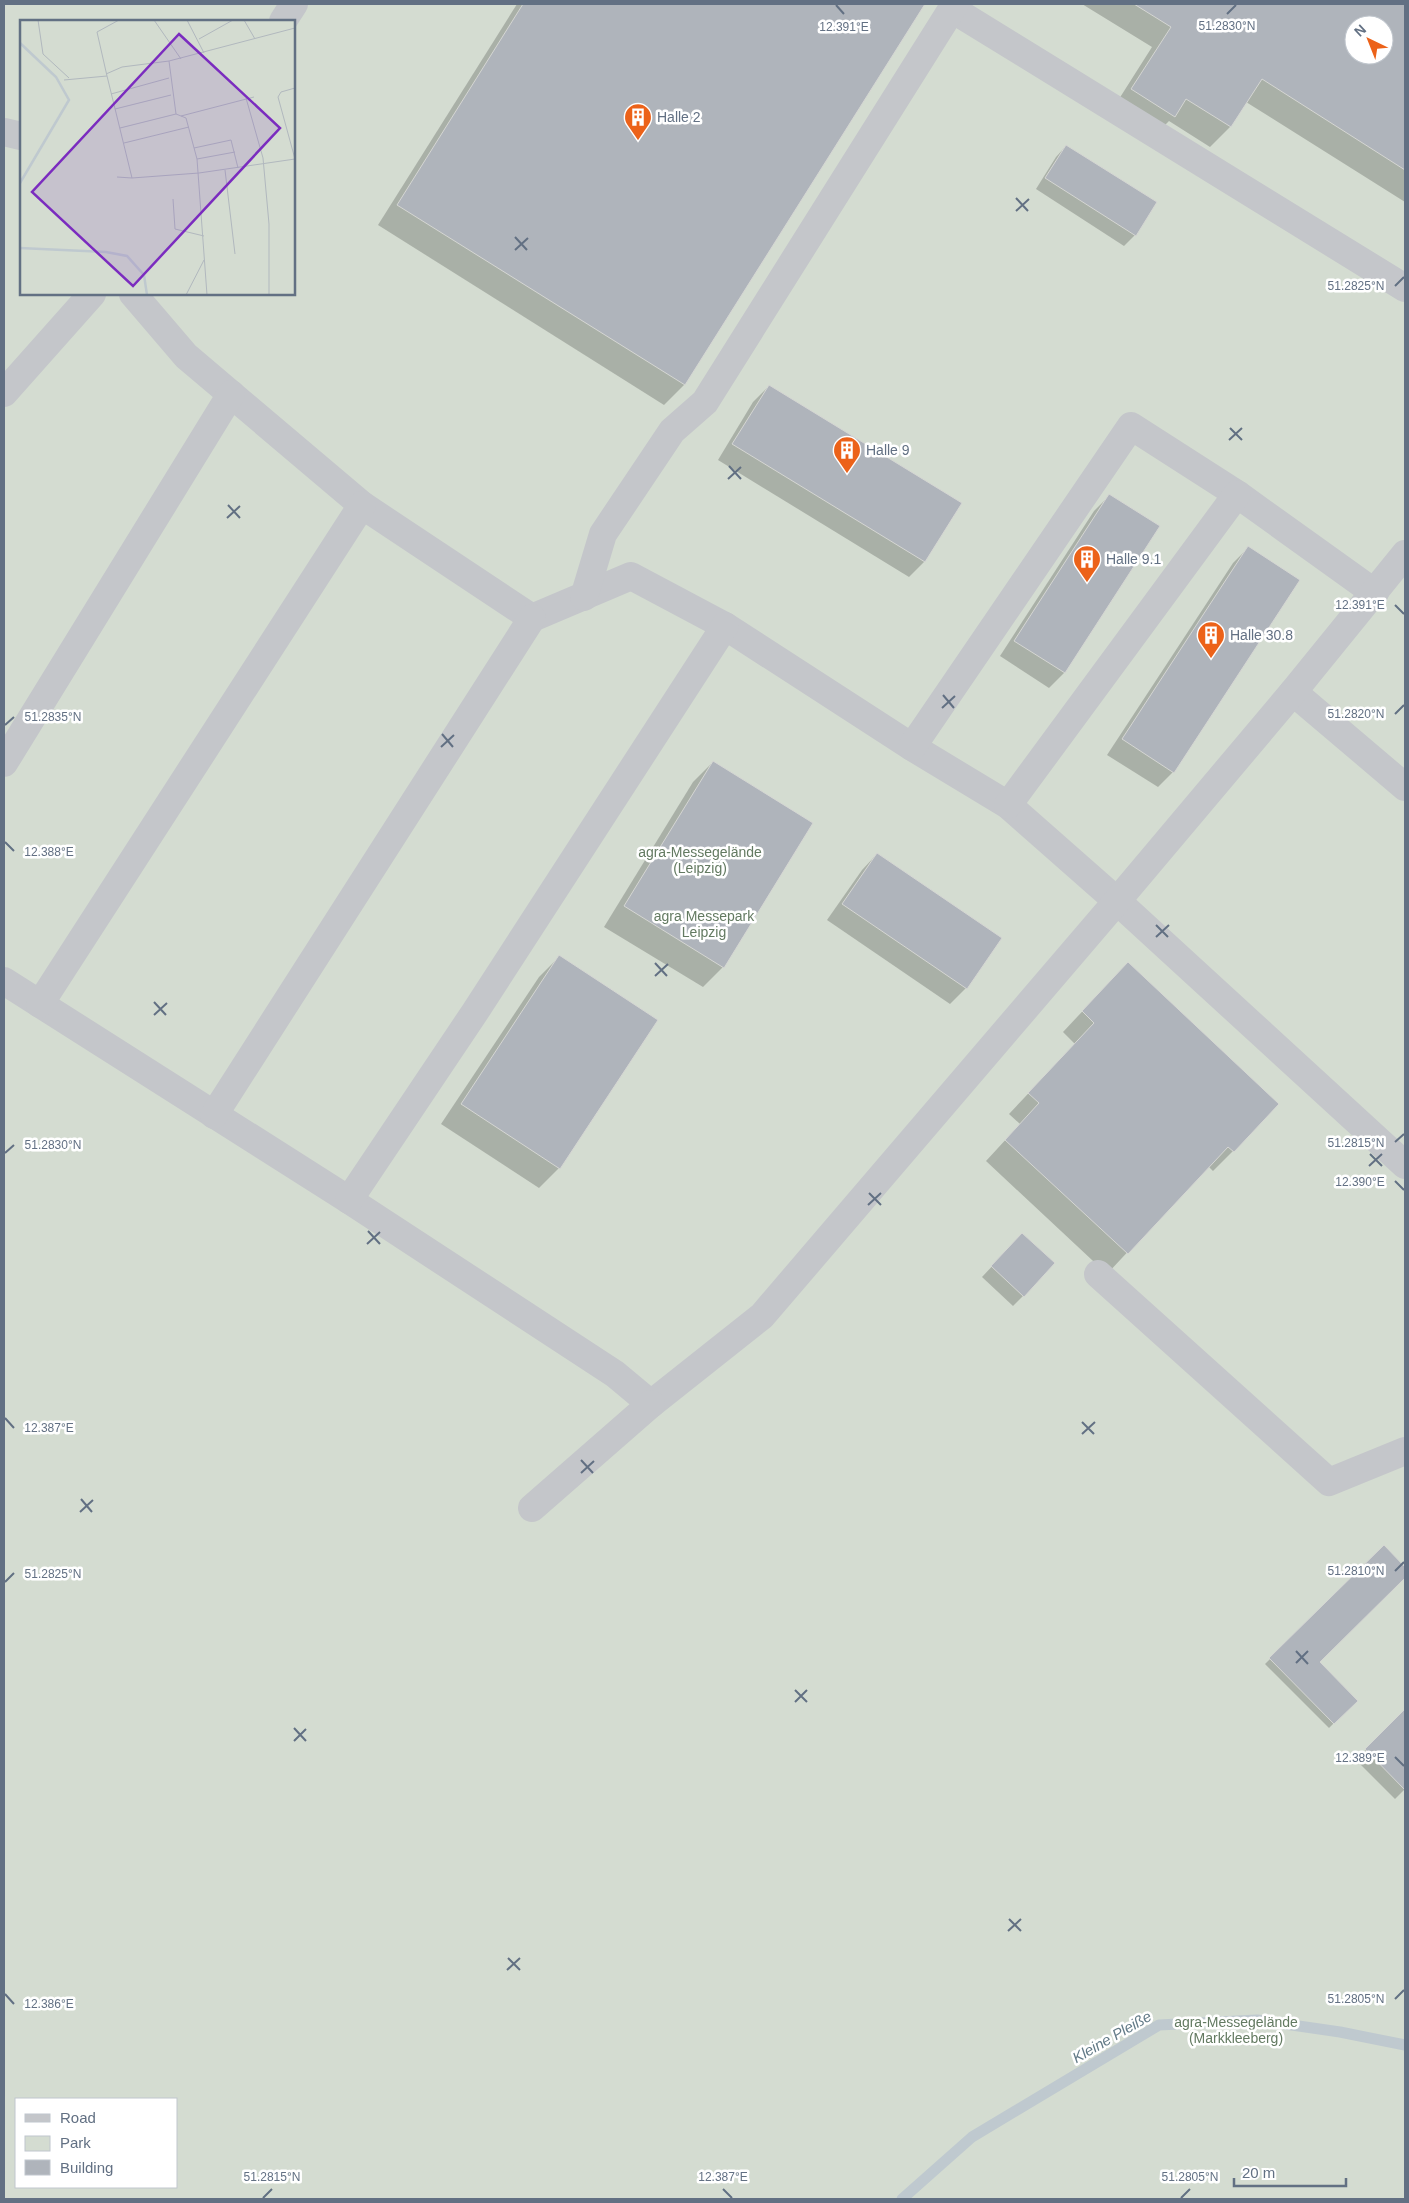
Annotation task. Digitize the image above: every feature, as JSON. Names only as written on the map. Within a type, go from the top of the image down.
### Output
[{"type":"lane","points":[[284,20],[294,4]]},
{"type":"lane","points":[[584,597],[603,534],[672,431],[705,402],[953,6],[1405,288]]},
{"type":"lane","points":[[4,132],[20,136]]},
{"type":"lane","points":[[4,393],[91,295]]},
{"type":"lane","points":[[134,295],[186,356],[362,505],[532,618]]},
{"type":"lane","points":[[4,763],[231,394]]},
{"type":"lane","points":[[912,747],[1131,426],[1237,494],[1375,593]]},
{"type":"lane","points":[[1008,805],[1237,494]]},
{"type":"lane","points":[[40,1004],[362,505]]},
{"type":"lane","points":[[532,1508],[650,1404],[762,1316],[1117,901],[1293,692],[1405,554]]},
{"type":"lane","points":[[214,1115],[532,618],[631,576],[726,626],[912,747],[1008,805],[1117,901],[1405,1165]]},
{"type":"lane","points":[[349,1200],[475,1012],[726,626]]},
{"type":"lane","points":[[1293,692],[1405,787]]},
{"type":"lane","points":[[4,981],[349,1200],[615,1374],[650,1404]]},
{"type":"lane","points":[[1098,1274],[1329,1482],[1405,1451]]},
{"type":"green space","name":"agra-Messegelände (Leipzig)","points":[[4,4],[1405,4],[1405,2199],[4,2199]]},
{"type":"building","name":"Halle 2","points":[[523,4],[925,4],[685,385],[397,205]]},
{"type":"building","points":[[1134,4],[1405,4],[1405,170],[1262,79],[1231,127],[1186,99],[1175,117],[1131,89],[1171,27]]},
{"type":"building","points":[[1066,145],[1157,202],[1136,236],[1045,178]]},
{"type":"building","name":"Halle 9","points":[[769,385],[962,503],[925,562],[732,444]]},
{"type":"building","name":"Halle 9.1","points":[[1109,494],[1160,526],[1065,673],[1014,641]]},
{"type":"building","name":"Halle 30.8","points":[[1248,546],[1300,580],[1174,773],[1122,739]]},
{"type":"building","points":[[713,761],[813,823],[724,968],[624,906]]},
{"type":"building","points":[[877,853],[1002,938],[967,989],[842,904]]},
{"type":"building","points":[[559,955],[658,1020],[560,1169],[461,1104]]},
{"type":"building","points":[[1128,962],[1279,1104],[1234,1152],[1228,1147],[1128,1254],[1005,1140],[1039,1103],[1028,1093],[1094,1023],[1082,1011]]},
{"type":"building","points":[[1022,1233],[1055,1263],[1024,1297],[991,1266]]},
{"type":"building","points":[[1384,1545],[1405,1567],[1405,1578],[1320,1662],[1358,1701],[1334,1724],[1269,1658]]},
{"type":"building","points":[[1405,1709],[1405,1790],[1365,1749]]},
{"type":"waterway","name":"Kleine Pleiße","points":[[902,2199],[972,2137],[1159,2025],[1257,2020],[1340,2032],[1405,2045]]},
{"type":"place","name":"Halle 2","points":[[638,141]]},
{"type":"place","name":"Halle 9","points":[[847,474]]},
{"type":"place","name":"Halle 9.1","points":[[1087,583]]},
{"type":"place","name":"Halle 30.8","points":[[1211,659]]},
{"type":"park label","name":"agra Messepark Leipzig","points":[[704,924]]},
{"type":"park label","name":"agra-Messegelände (Markkleeberg)","points":[[1236,2030]]}]
